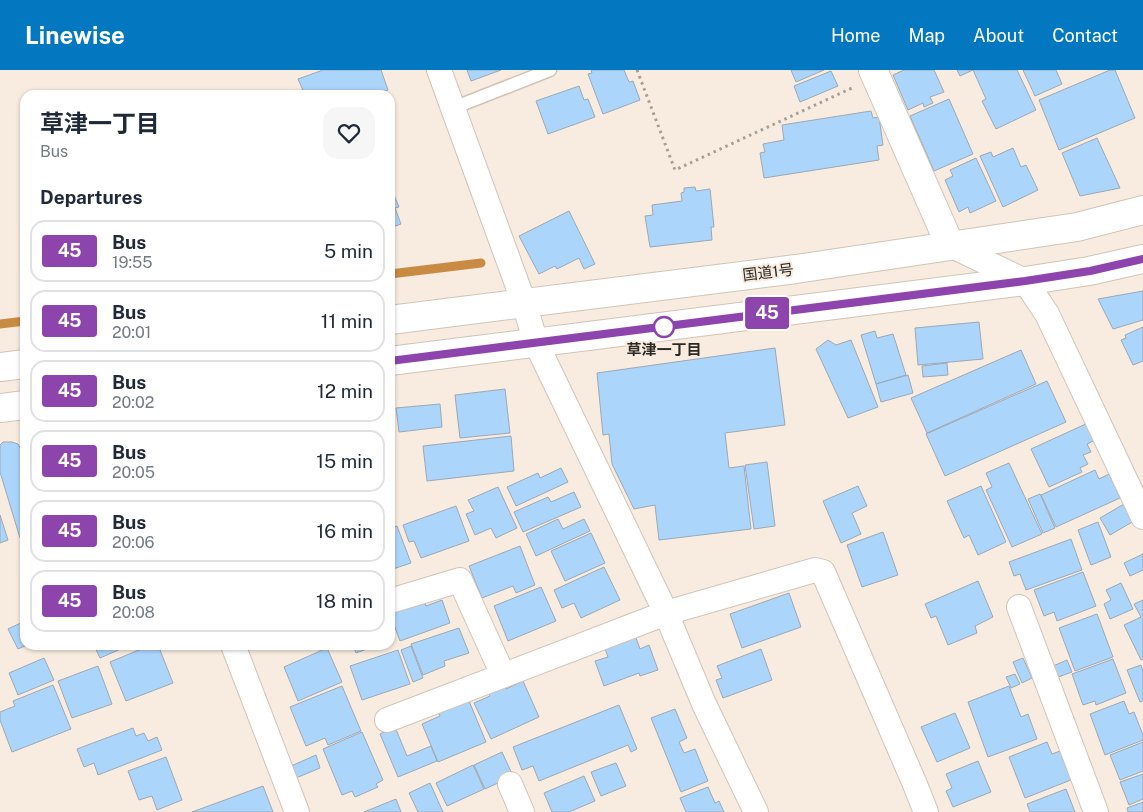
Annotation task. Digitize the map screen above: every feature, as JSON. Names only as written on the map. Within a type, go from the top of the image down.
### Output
[{"type":"main road","points":[[874,74],[950,245]]},
{"type":"main road","name":"国道1号","points":[[395,319],[796,269],[1077,227],[1143,210]]},
{"type":"main road","points":[[395,360],[1025,281],[1090,271],[1143,259]]},
{"type":"main road","points":[[0,367],[20,365]]},
{"type":"main road","points":[[0,408],[20,406]]},
{"type":"street","points":[[439,70],[524,303],[536,343],[666,613],[704,704],[756,812]]},
{"type":"street","points":[[950,245],[1025,281],[1047,314],[1143,517]]},
{"type":"street","points":[[387,720],[666,613],[814,570],[823,572],[926,812]]},
{"type":"street","points":[[395,600],[460,580],[503,675]]},
{"type":"street","points":[[1019,608],[1096,812]]},
{"type":"street","points":[[235,650],[298,812]]},
{"type":"street","points":[[510,784],[522,812]]},
{"type":"lane","points":[[452,108],[550,70]]},
{"type":"path","points":[[637,70],[675,170],[874,74]]},
{"type":"building","points":[[323,70],[381,70],[388,90],[303,90],[298,79]]},
{"type":"building","points":[[467,70],[501,70],[471,81]]},
{"type":"building","points":[[591,70],[624,70],[629,82],[633,81],[640,100],[603,114],[588,74],[592,73]]},
{"type":"building","points":[[791,70],[824,70],[796,82]]},
{"type":"building","points":[[904,70],[934,70],[944,92],[930,97],[933,103],[924,107],[923,103],[908,110],[893,75]]},
{"type":"building","points":[[957,70],[973,70],[960,76]]},
{"type":"building","points":[[973,70],[1017,70],[1036,110],[996,129],[982,101],[986,99]]},
{"type":"building","points":[[1023,70],[1056,70],[1062,84],[1035,96]]},
{"type":"building","points":[[1110,70],[1115,70],[1135,118],[1059,150],[1039,100]]},
{"type":"building","points":[[831,71],[838,86],[800,102],[794,86]]},
{"type":"building","points":[[579,86],[584,100],[588,99],[595,117],[548,134],[536,101]]},
{"type":"building","points":[[949,99],[973,154],[934,171],[910,116]]},
{"type":"building","points":[[871,111],[873,118],[879,117],[883,145],[877,146],[879,160],[764,178],[760,153],[765,152],[763,144],[784,140],[782,125]]},
{"type":"building","points":[[1097,138],[1120,188],[1080,196],[1062,153]]},
{"type":"building","points":[[1013,148],[1021,167],[1026,165],[1038,190],[1003,207],[980,156],[991,152],[993,157]]},
{"type":"building","points":[[976,158],[996,201],[970,213],[968,207],[959,212],[945,180],[953,176],[950,170]]},
{"type":"building","points":[[695,187],[696,191],[710,189],[714,227],[711,227],[712,240],[650,247],[645,216],[653,215],[652,205],[682,201],[681,193],[684,192],[684,188]]},
{"type":"building","points":[[395,197],[399,207],[395,208]]},
{"type":"building","points":[[395,208],[401,224],[395,226]]},
{"type":"building","points":[[569,211],[595,264],[584,269],[579,258],[557,269],[555,266],[539,274],[519,236]]},
{"type":"building","points":[[1143,291],[1143,320],[1113,329],[1098,299]]},
{"type":"building","points":[[979,322],[983,359],[918,365],[915,328]]},
{"type":"building","points":[[1143,327],[1143,361],[1133,365],[1121,340],[1126,338],[1125,335]]},
{"type":"building","points":[[875,331],[877,338],[893,334],[906,375],[876,384],[861,335]]},
{"type":"building","points":[[828,340],[836,345],[851,340],[878,407],[848,418],[816,349]]},
{"type":"building","points":[[775,348],[785,425],[725,433],[729,468],[744,466],[751,529],[659,540],[655,505],[634,509],[612,464],[609,434],[603,435],[597,373]]},
{"type":"building","points":[[1021,350],[1036,384],[927,433],[911,398]]},
{"type":"building","points":[[947,363],[948,375],[923,377],[922,366]]},
{"type":"building","points":[[908,375],[913,393],[881,402],[876,384]]},
{"type":"building","points":[[1047,381],[1066,422],[945,476],[926,434]]},
{"type":"building","points":[[505,389],[510,433],[460,438],[455,395]]},
{"type":"building","points":[[440,404],[442,427],[399,432],[396,408]]},
{"type":"building","points":[[1088,423],[1095,440],[1087,444],[1091,452],[1083,455],[1088,464],[1080,468],[1082,472],[1049,487],[1031,449]]},
{"type":"building","points":[[511,436],[514,471],[427,481],[423,446]]},
{"type":"building","points":[[3,442],[12,442],[18,444],[20,448],[20,538],[0,472],[0,445]]},
{"type":"building","points":[[767,462],[775,526],[754,529],[745,465]]},
{"type":"building","points":[[1009,463],[1042,534],[1012,547],[986,490],[992,487],[986,473]]},
{"type":"building","points":[[561,468],[568,482],[516,506],[507,487],[538,473],[540,478]]},
{"type":"building","points":[[1095,470],[1099,479],[1109,474],[1120,498],[1056,527],[1041,495]]},
{"type":"building","points":[[858,486],[867,506],[852,513],[861,534],[841,543],[823,501]]},
{"type":"building","points":[[981,486],[1006,542],[978,555],[969,535],[964,538],[947,501]]},
{"type":"building","points":[[498,487],[517,528],[496,538],[491,528],[475,535],[466,514],[474,511],[468,500]]},
{"type":"building","points":[[574,492],[581,507],[523,532],[514,512],[548,497],[551,502]]},
{"type":"building","points":[[1040,494],[1055,528],[1043,533],[1028,499]]},
{"type":"building","points":[[1124,504],[1134,521],[1110,535],[1100,518]]},
{"type":"building","points":[[456,506],[469,541],[421,558],[414,541],[409,542],[403,525]]},
{"type":"building","points":[[0,515],[8,540],[0,543]]},
{"type":"building","points":[[558,519],[563,529],[584,519],[590,531],[536,556],[526,534]]},
{"type":"building","points":[[1098,522],[1111,557],[1091,565],[1078,530]]},
{"type":"building","points":[[397,526],[411,563],[395,568],[395,527]]},
{"type":"building","points":[[883,532],[898,575],[862,587],[847,545]]},
{"type":"building","points":[[591,533],[605,563],[565,581],[551,551]]},
{"type":"building","points":[[1071,539],[1082,570],[1026,590],[1020,574],[1014,576],[1009,562]]},
{"type":"building","points":[[520,546],[535,585],[516,593],[513,586],[482,598],[469,566]]},
{"type":"building","points":[[1143,554],[1143,570],[1130,576],[1124,563]]},
{"type":"building","points":[[604,567],[620,600],[581,618],[574,603],[562,608],[554,590]]},
{"type":"building","points":[[1083,572],[1096,606],[1057,621],[1054,612],[1044,616],[1034,590]]},
{"type":"building","points":[[978,581],[993,617],[975,626],[977,633],[948,645],[936,616],[931,618],[925,604]]},
{"type":"building","points":[[1121,583],[1133,609],[1110,619],[1104,604],[1111,600],[1106,590]]},
{"type":"building","points":[[541,587],[556,621],[508,641],[494,606]]},
{"type":"building","points":[[421,592],[426,606],[442,600],[450,623],[400,641],[395,628],[395,601]]},
{"type":"building","points":[[789,593],[801,627],[742,648],[730,614]]},
{"type":"building","points":[[1143,600],[1143,659],[1141,660],[1124,625],[1141,617],[1134,604]]},
{"type":"building","points":[[1097,614],[1113,657],[1075,671],[1059,628]]},
{"type":"building","points":[[20,623],[20,648],[18,649],[8,629]]},
{"type":"building","points":[[459,628],[469,653],[444,661],[445,666],[423,675],[411,644]]},
{"type":"building","points":[[635,635],[640,649],[649,645],[658,670],[640,676],[639,673],[604,686],[595,661],[608,657],[604,646]]},
{"type":"building","points":[[411,646],[423,678],[413,682],[401,650]]},
{"type":"building","points":[[761,649],[772,680],[723,698],[716,680],[722,678],[717,666]]},
{"type":"building","points":[[96,650],[118,650],[100,658]]},
{"type":"building","points":[[139,650],[160,650],[173,683],[126,701],[110,662]]},
{"type":"building","points":[[322,650],[328,650],[342,682],[298,701],[284,667]]},
{"type":"building","points":[[398,650],[410,684],[362,700],[350,666]]},
{"type":"building","points":[[44,658],[54,680],[18,695],[9,673]]},
{"type":"building","points":[[1023,658],[1032,678],[1022,683],[1013,662]]},
{"type":"building","points":[[1113,659],[1126,693],[1096,705],[1095,701],[1083,705],[1072,674]]},
{"type":"building","points":[[1067,660],[1072,672],[1058,677],[1053,666]]},
{"type":"building","points":[[1141,665],[1143,671],[1143,701],[1140,702],[1127,670]]},
{"type":"building","points":[[98,666],[112,704],[72,718],[58,681]]},
{"type":"building","points":[[1015,674],[1020,684],[1011,688],[1006,677]]},
{"type":"building","points":[[523,681],[539,717],[491,739],[474,703],[490,696],[487,690],[504,683],[506,689]]},
{"type":"building","points":[[53,685],[71,729],[12,752],[0,720],[0,712],[15,706],[13,701]]},
{"type":"building","points":[[342,686],[361,731],[328,745],[325,738],[306,746],[290,707]]},
{"type":"building","points":[[1009,686],[1021,717],[1028,714],[1037,739],[988,757],[968,702]]},
{"type":"building","points":[[467,696],[486,742],[438,762],[422,724],[440,716],[437,708]]},
{"type":"building","points":[[1124,701],[1129,714],[1134,712],[1143,735],[1143,740],[1105,755],[1090,714]]},
{"type":"building","points":[[619,705],[637,749],[631,752],[628,745],[539,781],[533,766],[522,770],[513,747]]},
{"type":"building","points":[[675,709],[687,738],[679,742],[684,753],[695,749],[708,781],[681,792],[651,718]]},
{"type":"building","points":[[955,713],[970,748],[937,762],[921,727]]},
{"type":"building","points":[[395,727],[407,756],[431,746],[437,761],[398,777],[380,734]]},
{"type":"building","points":[[133,728],[136,736],[144,733],[148,741],[157,737],[162,750],[98,775],[94,763],[84,767],[77,749]]},
{"type":"building","points":[[362,732],[383,780],[376,784],[378,787],[355,797],[352,791],[342,795],[323,749]]},
{"type":"building","points":[[1047,742],[1052,754],[1060,751],[1071,780],[1025,798],[1009,757]]},
{"type":"building","points":[[1143,742],[1143,771],[1120,780],[1110,755]]},
{"type":"building","points":[[502,752],[513,776],[485,789],[474,765]]},
{"type":"building","points":[[316,755],[320,768],[296,778],[291,766]]},
{"type":"building","points":[[166,757],[182,800],[157,810],[152,796],[139,800],[128,771]]},
{"type":"building","points":[[978,761],[991,792],[953,807],[946,791],[952,788],[946,774]]},
{"type":"building","points":[[616,763],[626,786],[601,796],[591,772]]},
{"type":"building","points":[[473,765],[484,789],[447,806],[436,783]]},
{"type":"building","points":[[1143,774],[1143,799],[1129,805],[1120,782]]},
{"type":"building","points":[[584,776],[595,801],[569,812],[552,812],[544,793]]},
{"type":"building","points":[[430,783],[443,812],[418,812],[409,793]]},
{"type":"building","points":[[263,786],[273,812],[192,812]]},
{"type":"building","points":[[708,787],[715,803],[719,801],[724,812],[686,812],[680,798]]},
{"type":"building","points":[[1066,789],[1075,812],[1030,812],[1027,804]]},
{"type":"building","points":[[396,799],[401,812],[364,812]]},
{"type":"building","points":[[1143,802],[1143,812],[1128,812],[1127,808]]},
{"type":"waterway","points":[[395,273],[481,263]]},
{"type":"waterway","points":[[0,324],[20,322]]},
{"type":"bus line","name":"45","points":[[395,360],[1025,281],[1090,271],[1143,259]]},
{"type":"place","name":"草津一丁目","points":[[664,327]]}]
